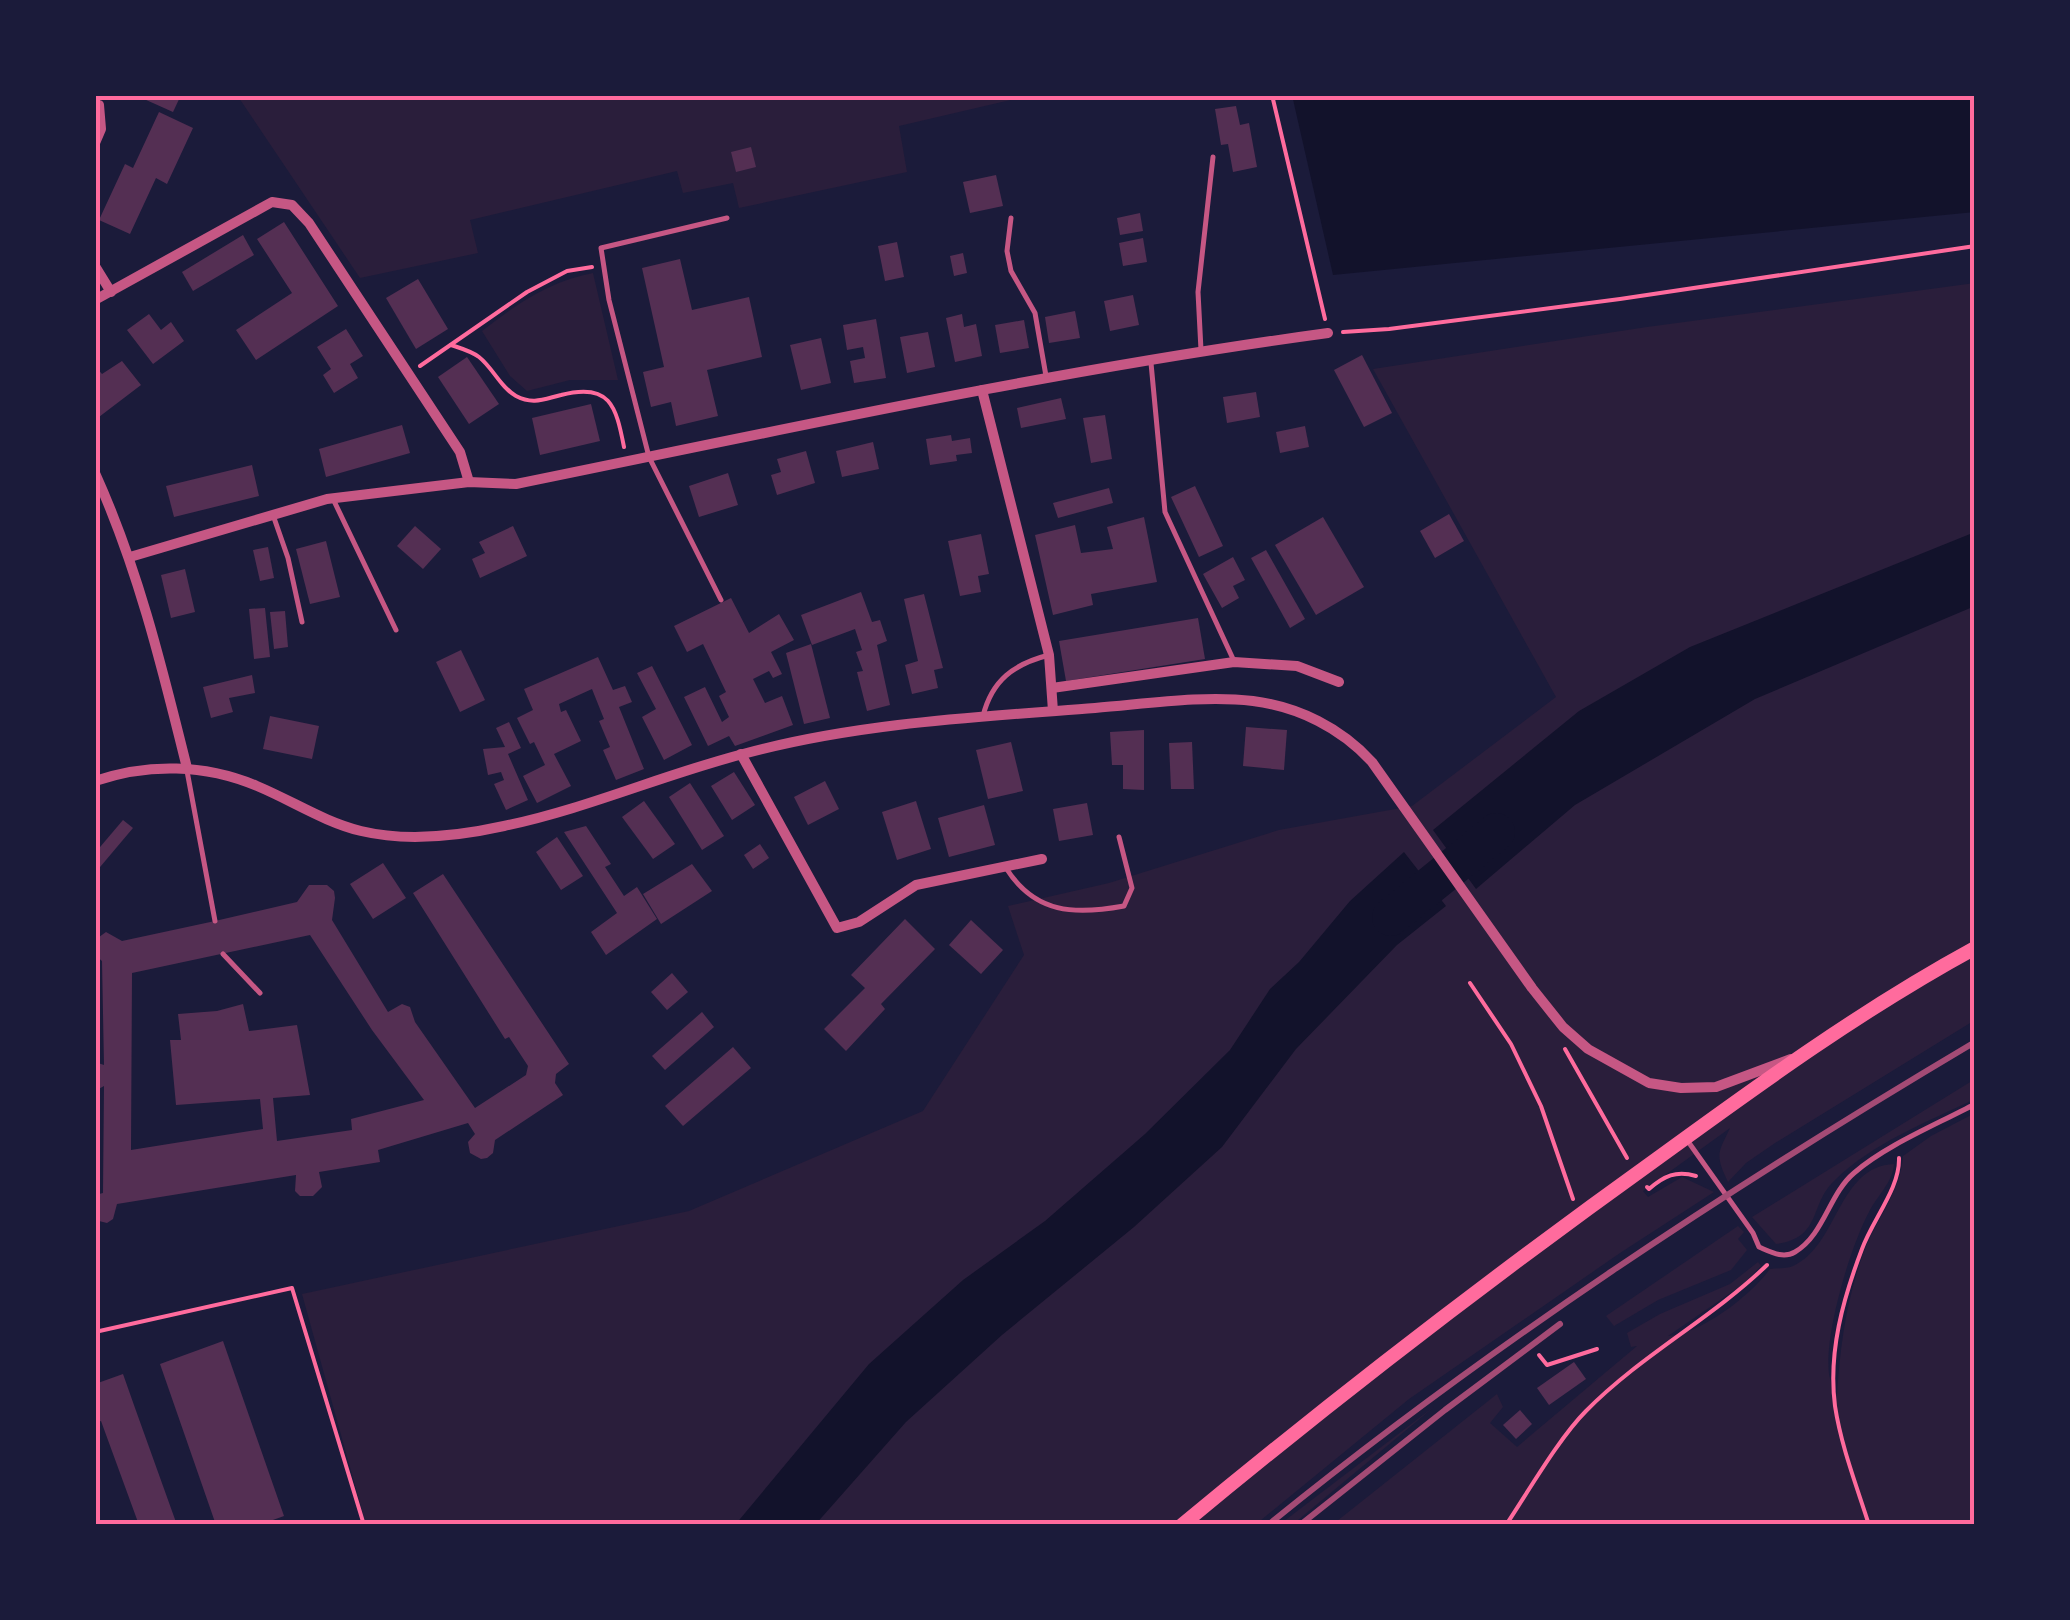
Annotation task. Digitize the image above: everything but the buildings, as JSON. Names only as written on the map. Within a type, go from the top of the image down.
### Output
[{"type":"main road","points":[[1182,1525],[1288,1437],[1579,1215],[1796,1057],[1975,948]]},
{"type":"street","points":[[95,143],[102,130],[99,101]]},
{"type":"street","points":[[95,300],[272,202],[292,204],[309,222],[460,452],[470,482]]},
{"type":"street","points":[[95,266],[111,292]]},
{"type":"street","points":[[130,557],[332,498],[470,482],[516,484],[982,390],[1201,350],[1328,333]]},
{"type":"street","points":[[982,390],[1048,654],[1053,711]]},
{"type":"street","points":[[95,472],[130,557],[151,623],[187,768]]},
{"type":"street","points":[[1052,688],[1234,662],[1297,666],[1339,682]]},
{"type":"street","points":[[95,781],[152,769],[187,768],[256,785],[332,822],[365,832],[406,836],[457,834],[555,814],[742,754],[806,738],[983,716],[1253,701],[1307,715],[1353,741],[1372,762],[1532,988],[1563,1027],[1588,1049],[1649,1083],[1681,1088],[1716,1087],[1796,1057]]},
{"type":"street","points":[[742,754],[838,928],[859,922],[916,885],[1042,859]]},
{"type":"lane","points":[[1201,350],[1198,292],[1213,157]]},
{"type":"lane","points":[[721,600],[649,457],[602,265],[602,248],[728,218]]},
{"type":"lane","points":[[1011,218],[1007,250],[1011,271],[1034,313],[1046,379]]},
{"type":"lane","points":[[1150,360],[1165,512],[1234,662]]},
{"type":"lane","points":[[332,498],[396,630]]},
{"type":"lane","points":[[273,515],[288,558],[302,622]]},
{"type":"lane","points":[[983,716],[986,702],[1001,678],[1025,661],[1048,654]]},
{"type":"lane","points":[[187,768],[215,921]]},
{"type":"lane","points":[[1005,866],[1018,887],[1038,902],[1090,913],[1124,906],[1132,888],[1120,837]]},
{"type":"lane","points":[[223,954],[260,993]]},
{"type":"lane","points":[[1685,1138],[1759,1247],[1778,1255],[1792,1254],[1824,1218],[1838,1190],[1856,1171],[1975,1104]]},
{"type":"path","points":[[1272,95],[1328,333],[1389,329],[1620,299],[1975,246]]},
{"type":"path","points":[[408,374],[527,292],[567,270],[602,265]]},
{"type":"path","points":[[451,344],[481,358],[510,392],[521,398],[534,402],[582,392],[599,393],[610,400],[618,416],[626,462]]},
{"type":"path","points":[[1470,984],[1511,1044],[1541,1106],[1579,1215]]},
{"type":"path","points":[[1560,1040],[1648,1189],[1663,1177],[1678,1172],[1693,1174],[1723,1189]]},
{"type":"path","points":[[1868,1525],[1835,1406],[1835,1340],[1850,1280],[1872,1222],[1899,1176],[1898,1146]]},
{"type":"path","points":[[1506,1525],[1583,1412],[1664,1343],[1734,1297],[1778,1255]]},
{"type":"path","points":[[95,1332],[292,1288],[364,1525]]},
{"type":"path","points":[[1539,1355],[1547,1365],[1596,1350]]},
{"type":"shaded area","points":[[237,95],[1032,95],[899,126],[907,172],[739,208],[733,183],[683,193],[677,171],[470,220],[478,253],[360,278]]},
{"type":"shaded area","points":[[1292,95],[1975,95],[1975,212],[1333,275]]},
{"type":"shaded area","points":[[593,273],[618,380],[570,380],[527,391],[510,376],[482,331],[534,295]]},
{"type":"shaded area","points":[[1975,283],[1975,1020],[1775,1143],[1746,1163],[1728,1182],[1720,1153],[1730,1128],[1643,1191],[1648,1197],[1682,1177],[1714,1192],[1409,1399],[1255,1525],[366,1525],[302,1294],[689,1211],[923,1111],[1024,955],[1008,906],[1109,883],[1279,830],[1412,806],[1556,697],[1373,369]]},
{"type":"shaded area","points":[[1975,532],[1975,606],[1755,699],[1575,805],[1476,889],[1433,830],[1579,711],[1690,647]]},
{"type":"shaded area","points":[[1404,852],[1446,906],[1397,945],[1296,1049],[1222,1147],[906,1422],[815,1525],[735,1525],[869,1364],[963,1280],[1045,1221],[1145,1134],[1230,1050],[1270,989],[1299,962],[1350,901]]},
{"type":"shaded area","points":[[1975,1079],[1975,1099],[1901,1134],[1865,1155],[1834,1181],[1801,1235],[1776,1244],[1752,1217]]},
{"type":"shaded area","points":[[1975,1113],[1975,1525],[1332,1525],[1497,1394],[1503,1407],[1490,1423],[1517,1447],[1637,1346],[1631,1347],[1627,1333],[1730,1284],[1758,1262],[1761,1266],[1742,1285],[1668,1336],[1710,1321],[1738,1302],[1770,1269],[1790,1267],[1808,1256],[1861,1178],[1875,1168],[1894,1164],[1888,1183],[1862,1227],[1840,1292],[1829,1357],[1830,1377],[1837,1395],[1856,1274],[1892,1195],[1903,1156]]},
{"type":"shaded area","points":[[1738,1226],[1744,1232],[1738,1239],[1747,1250],[1731,1270],[1658,1300],[1614,1326],[1606,1316]]},
{"type":"shaded area","points":[[1435,1406],[1292,1525],[1279,1525]]},
{"type":"waterway","points":[[1391,917],[1496,832]]},
{"type":"railway","points":[[1268,1525],[1438,1394],[1612,1271],[1975,1042]]},
{"type":"railway","points":[[1300,1525],[1560,1324]]}]
